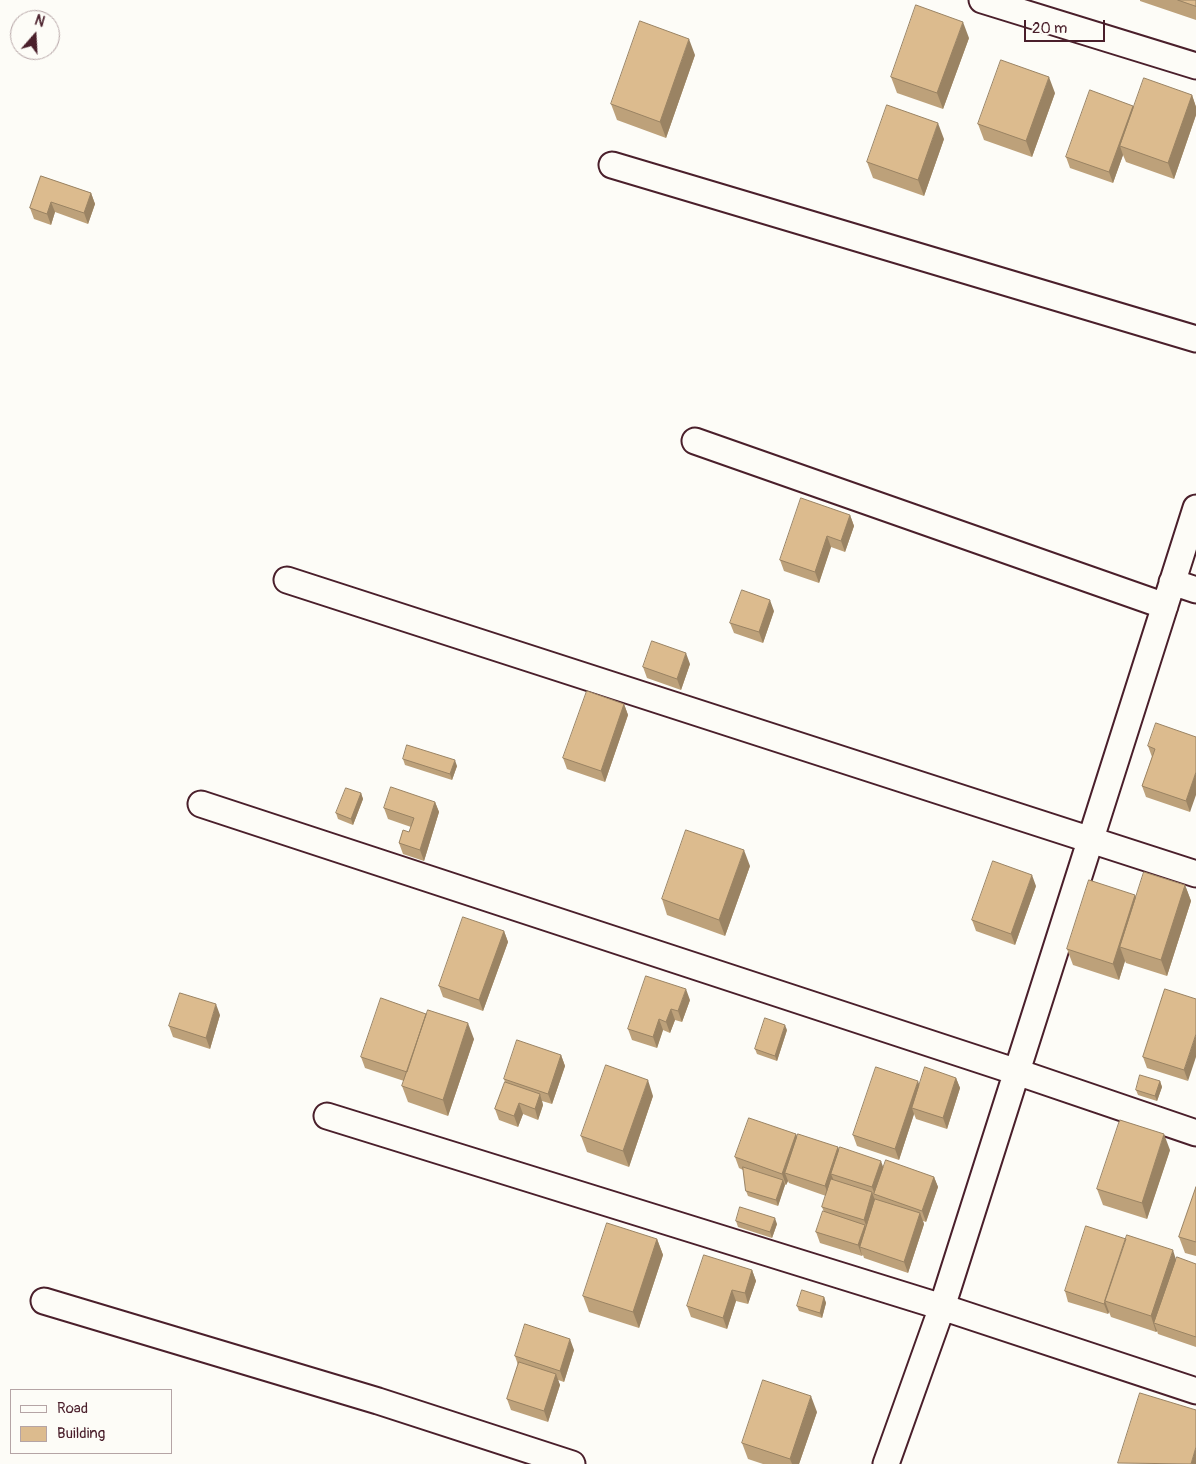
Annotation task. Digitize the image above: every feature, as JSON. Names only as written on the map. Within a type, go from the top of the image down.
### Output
[{"type":"street","points":[[982,0],[1196,66]]},
{"type":"street","points":[[612,165],[1196,339]]},
{"type":"street","points":[[695,441],[1165,606]]},
{"type":"street","points":[[886,1464],[942,1307],[1196,508]]},
{"type":"street","points":[[287,580],[1196,874]]},
{"type":"street","points":[[1172,582],[1196,590]]},
{"type":"street","points":[[201,804],[1017,1072],[1196,1133]]},
{"type":"street","points":[[327,1116],[942,1307],[1196,1391]]},
{"type":"street","points":[[44,1301],[378,1401],[572,1464]]},
{"type":"building","points":[[1178,0],[1196,0],[1196,6]]},
{"type":"building","points":[[916,5],[963,22],[937,93],[891,77]]},
{"type":"building","points":[[640,21],[689,39],[660,122],[611,104]]},
{"type":"building","points":[[1001,60],[1049,77],[1026,141],[978,124]]},
{"type":"building","points":[[1144,78],[1192,95],[1168,163],[1120,146]]},
{"type":"building","points":[[1090,90],[1133,106],[1109,172],[1066,157]]},
{"type":"building","points":[[887,105],[938,123],[918,180],[867,162]]},
{"type":"building","points":[[41,176],[91,193],[84,213],[51,202],[47,214],[30,208]]},
{"type":"building","points":[[801,498],[850,515],[841,541],[827,536],[815,572],[780,560]]},
{"type":"building","points":[[742,590],[770,600],[759,632],[730,623]]},
{"type":"building","points":[[652,641],[686,653],[677,679],[643,667]]},
{"type":"building","points":[[587,691],[624,704],[601,771],[563,758]]},
{"type":"building","points":[[1156,723],[1196,737],[1196,772],[1186,801],[1142,786],[1155,749],[1148,746]]},
{"type":"building","points":[[407,745],[455,760],[450,774],[403,759]]},
{"type":"building","points":[[391,787],[435,802],[420,850],[399,843],[403,830],[409,832],[414,818],[384,808]]},
{"type":"building","points":[[346,788],[361,793],[351,819],[336,813]]},
{"type":"building","points":[[686,830],[744,850],[719,920],[662,899]]},
{"type":"building","points":[[993,861],[1032,875],[1011,934],[972,920]]},
{"type":"building","points":[[1144,872],[1185,885],[1161,960],[1120,947]]},
{"type":"building","points":[[1089,880],[1135,895],[1113,964],[1067,949]]},
{"type":"building","points":[[463,917],[504,931],[479,1000],[439,986]]},
{"type":"building","points":[[646,976],[686,989],[678,1011],[671,1009],[666,1022],[659,1019],[653,1037],[628,1029]]},
{"type":"building","points":[[1165,989],[1196,999],[1196,1034],[1184,1070],[1143,1057]]},
{"type":"building","points":[[180,993],[216,1004],[206,1038],[169,1026]]},
{"type":"building","points":[[381,998],[426,1014],[407,1072],[361,1057]]},
{"type":"building","points":[[428,1010],[468,1023],[443,1100],[402,1086]]},
{"type":"building","points":[[765,1018],[785,1025],[775,1056],[755,1049]]},
{"type":"building","points":[[517,1040],[561,1055],[548,1094],[504,1079]]},
{"type":"building","points":[[606,1065],[648,1080],[623,1151],[581,1136]]},
{"type":"building","points":[[876,1067],[918,1081],[895,1149],[853,1135]]},
{"type":"building","points":[[925,1067],[956,1078],[943,1118],[912,1108]]},
{"type":"building","points":[[1140,1075],[1160,1081],[1155,1096],[1136,1090]]},
{"type":"building","points":[[505,1082],[540,1094],[535,1109],[519,1103],[514,1116],[495,1109]]},
{"type":"building","points":[[749,1118],[796,1134],[782,1174],[735,1157]]},
{"type":"building","points":[[1120,1120],[1164,1134],[1142,1203],[1097,1189]]},
{"type":"building","points":[[798,1134],[838,1147],[825,1186],[785,1173]]},
{"type":"building","points":[[840,1147],[881,1161],[872,1187],[831,1174]]},
{"type":"building","points":[[886,1160],[934,1177],[922,1211],[874,1194]]},
{"type":"building","points":[[743,1167],[783,1180],[776,1200],[746,1191]]},
{"type":"building","points":[[831,1179],[872,1192],[864,1220],[822,1207]]},
{"type":"building","points":[[1196,1187],[1196,1242],[1179,1237]]},
{"type":"building","points":[[875,1199],[920,1213],[904,1262],[860,1247]]},
{"type":"building","points":[[740,1207],[775,1218],[770,1232],[736,1221]]},
{"type":"building","points":[[823,1211],[865,1225],[858,1245],[816,1232]]},
{"type":"building","points":[[607,1223],[657,1239],[633,1312],[583,1296]]},
{"type":"building","points":[[1086,1226],[1126,1239],[1104,1304],[1065,1291]]},
{"type":"building","points":[[1127,1235],[1173,1250],[1151,1316],[1105,1301]]},
{"type":"building","points":[[704,1255],[752,1270],[745,1293],[732,1290],[723,1318],[687,1306]]},
{"type":"building","points":[[1177,1257],[1196,1264],[1196,1337],[1154,1323]]},
{"type":"building","points":[[802,1290],[824,1297],[820,1313],[797,1306]]},
{"type":"building","points":[[525,1324],[570,1339],[560,1371],[515,1356]]},
{"type":"building","points":[[519,1362],[556,1374],[544,1411],[507,1399]]},
{"type":"building","points":[[763,1380],[811,1396],[790,1459],[742,1443]]},
{"type":"building","points":[[1140,1393],[1196,1410],[1196,1447],[1191,1464],[1118,1463]]}]
